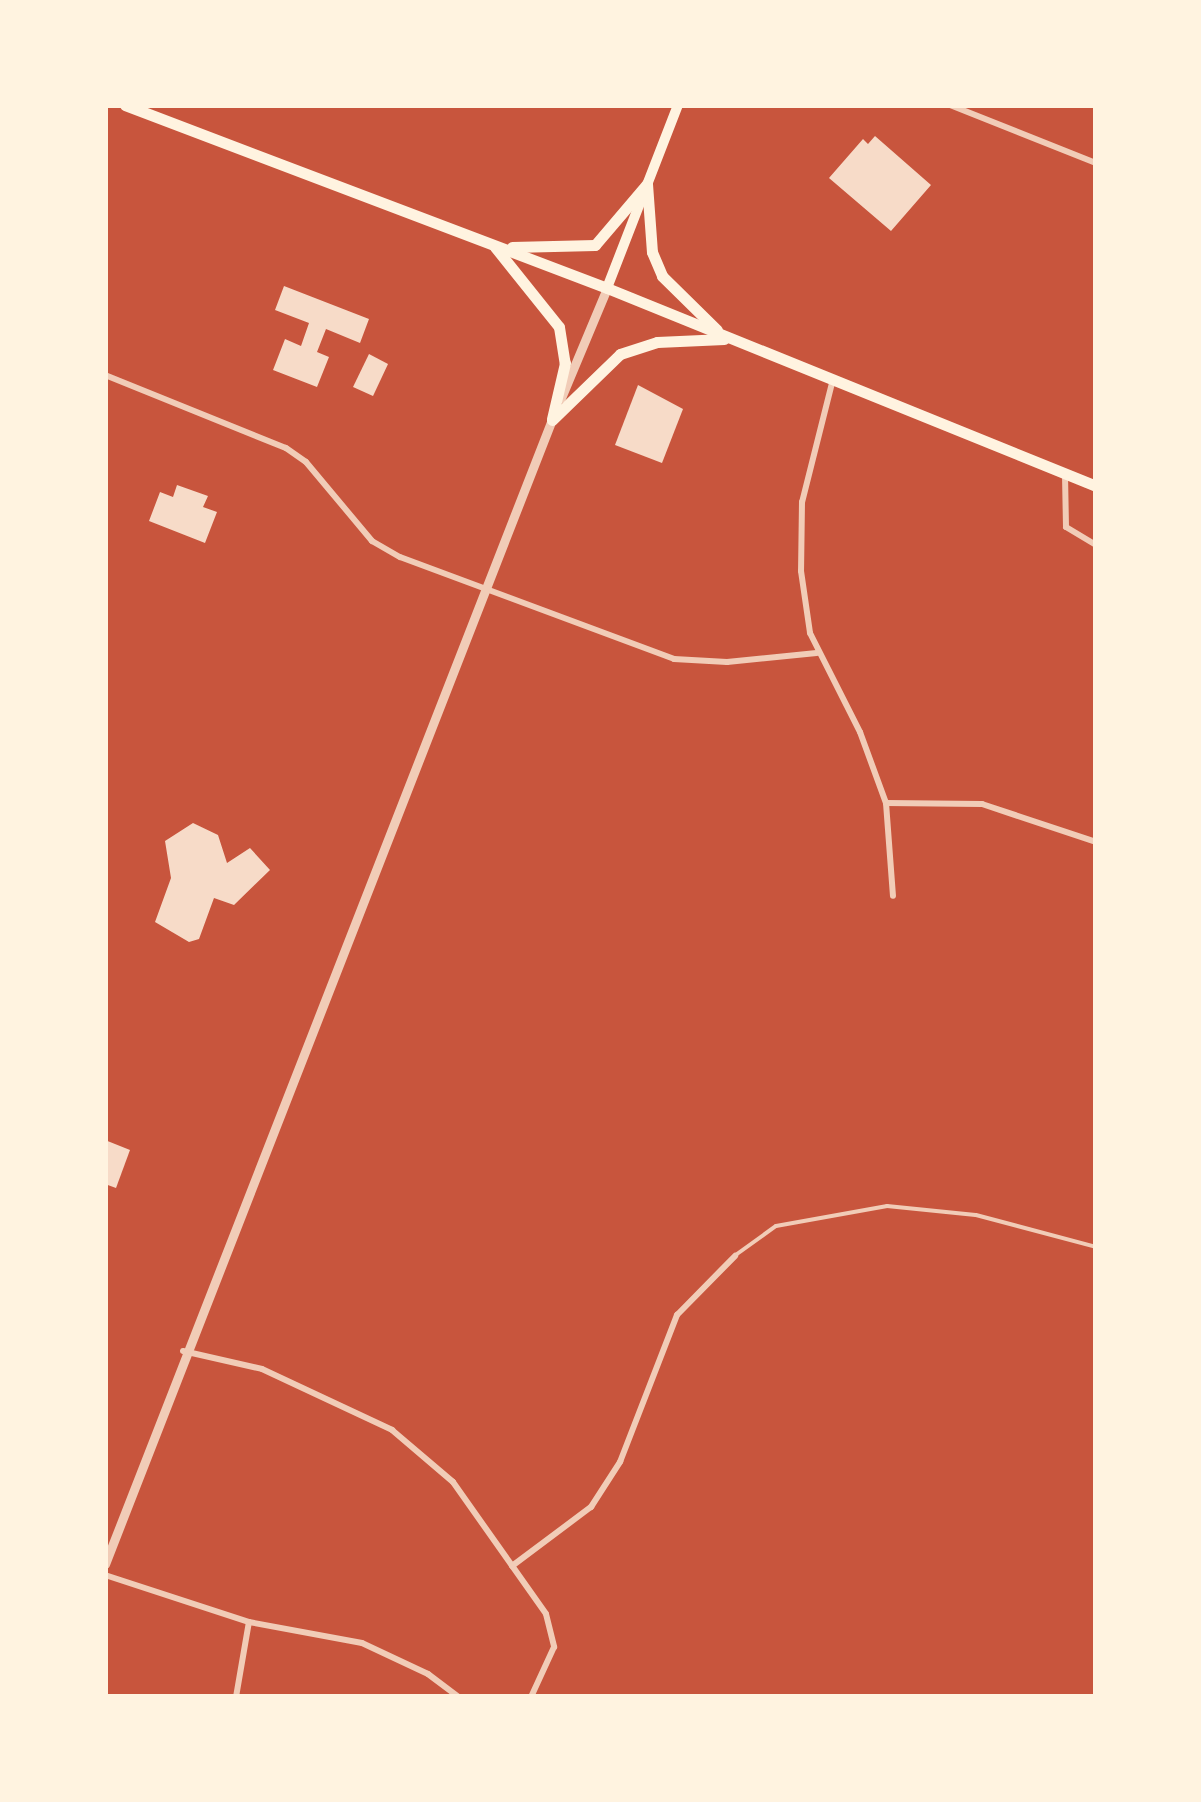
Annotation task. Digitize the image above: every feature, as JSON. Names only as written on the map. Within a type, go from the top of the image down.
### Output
[{"type":"main road","points":[[125,105],[608,288],[832,383],[1096,486]]},
{"type":"main road","points":[[608,288],[678,105]]},
{"type":"main road","points":[[492,244],[546,250],[595,246],[647,184]]},
{"type":"main road","points":[[647,184],[652,252],[662,276],[728,339]]},
{"type":"main road","points":[[492,244],[559,326],[565,362],[552,420]]},
{"type":"main road","points":[[552,420],[620,354],[657,342],[728,339]]},
{"type":"street","points":[[950,105],[1096,163]]},
{"type":"street","points":[[105,1564],[184,1351],[484,586],[608,288]]},
{"type":"street","points":[[105,375],[286,448],[306,462],[372,541],[484,586],[674,658],[727,662],[817,652]]},
{"type":"street","points":[[832,383],[800,525],[803,586],[817,652],[860,732],[886,803],[893,896]]},
{"type":"street","points":[[1065,474],[1066,527],[1096,545]]},
{"type":"street","points":[[886,803],[982,804],[1096,842]]},
{"type":"street","points":[[512,1566],[591,1507],[620,1462],[677,1315],[734,1256]]},
{"type":"street","points":[[184,1351],[262,1368],[392,1430],[453,1482],[546,1614],[554,1647],[531,1697]]},
{"type":"street","points":[[105,1575],[249,1622],[362,1643],[428,1674],[459,1697]]},
{"type":"street","points":[[236,1697],[249,1622]]},
{"type":"lane","points":[[734,1256],[776,1226],[887,1206],[976,1215],[1096,1247]]},
{"type":"building","points":[[875,136],[931,185],[891,231],[829,178],[863,139],[868,144]]},
{"type":"building","points":[[284,286],[369,319],[360,343],[326,329],[317,352],[329,357],[317,387],[273,370],[285,339],[301,346],[309,323],[275,310]]},
{"type":"building","points":[[369,354],[388,364],[373,396],[353,387]]},
{"type":"building","points":[[638,385],[683,409],[662,463],[615,445]]},
{"type":"building","points":[[177,485],[208,496],[203,507],[217,512],[205,543],[149,521],[160,492],[173,497]]},
{"type":"building","points":[[193,823],[218,835],[227,863],[250,848],[270,870],[234,905],[214,898],[199,939],[189,942],[155,922],[171,878],[165,841]]},
{"type":"building","points":[[105,1140],[130,1150],[116,1188],[105,1184]]}]
